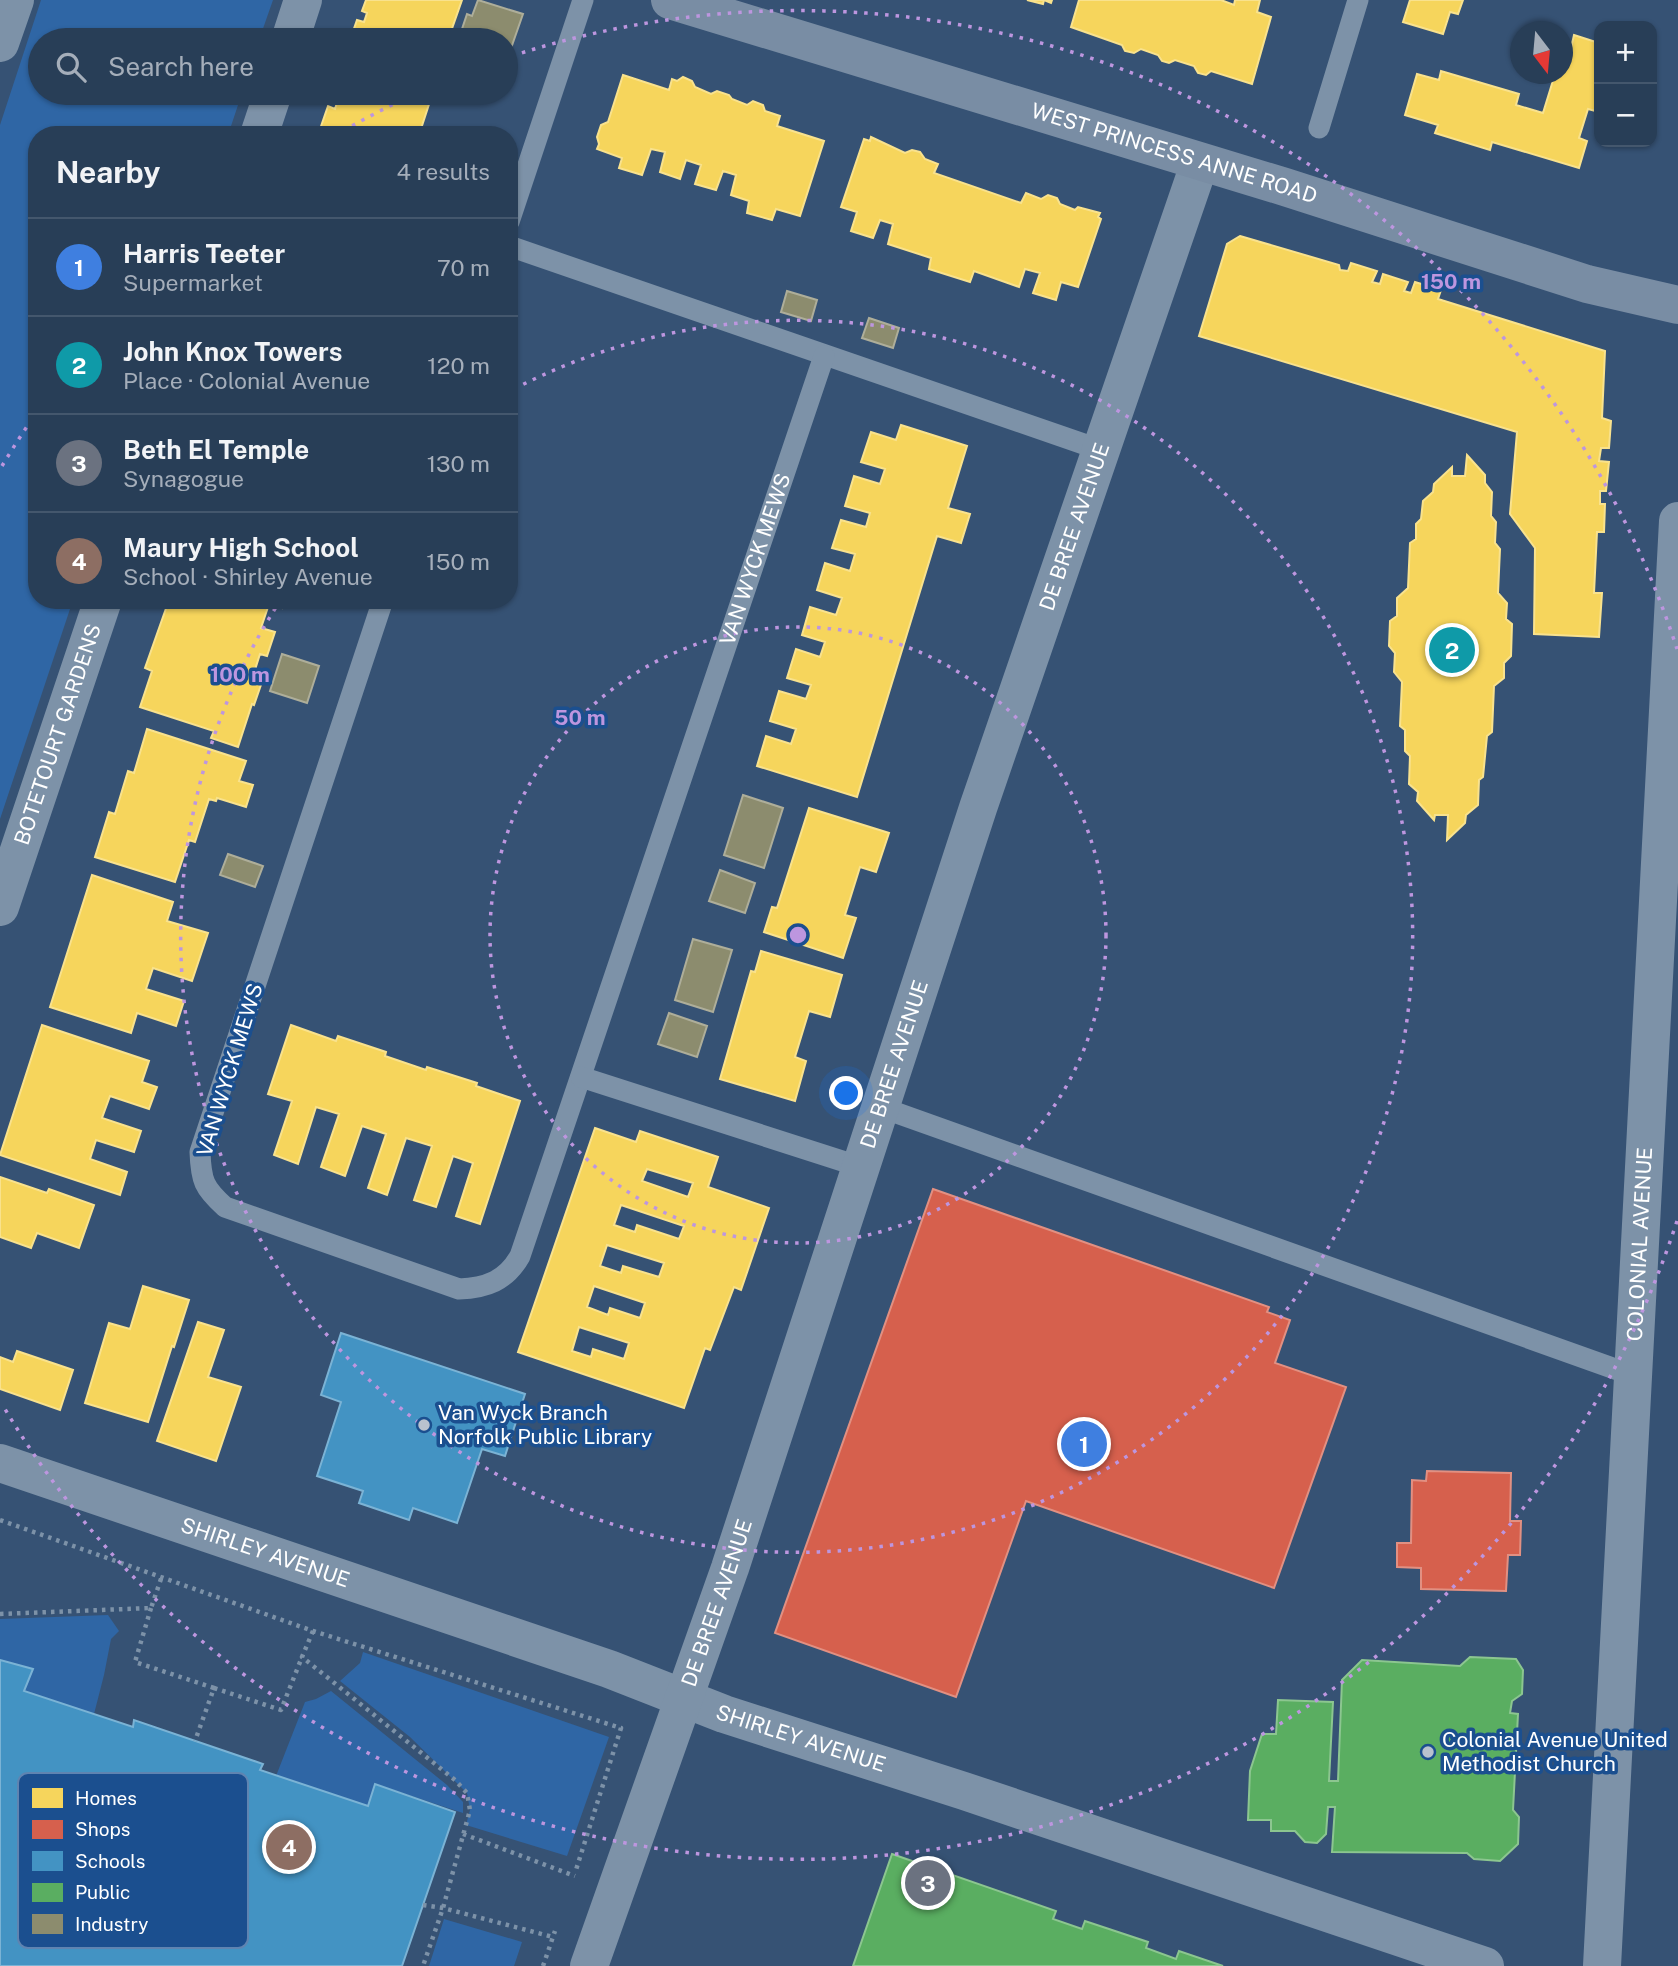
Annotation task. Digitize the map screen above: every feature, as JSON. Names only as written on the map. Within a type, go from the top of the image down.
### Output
[{"type":"main road","name":"WEST PRINCESS ANNE ROAD","points":[[670,0],[1587,284],[1678,305]]},
{"type":"street","points":[[0,43],[15,0]]},
{"type":"street","points":[[294,28],[303,0]]},
{"type":"street","points":[[262,126],[269,105]]},
{"type":"street","name":"DE BREE AVENUE","points":[[589,1966],[730,1568],[978,808],[1200,162]]},
{"type":"street","name":"COLONIAL AVENUE","points":[[1602,1966],[1678,521]]},
{"type":"street","name":"BOTETOURT GARDENS","points":[[0,907],[100,609]]},
{"type":"street","name":"SHIRLEY AVENUE","points":[[0,1463],[609,1670],[724,1714],[1485,1966]]},
{"type":"lane","points":[[518,195],[583,0]]},
{"type":"lane","points":[[1319,128],[1358,0]]},
{"type":"lane","points":[[518,250],[1101,450]]},
{"type":"lane","name":"VAN WYCK MEWS","points":[[380,609],[200,1152],[201,1175],[208,1192],[225,1207],[459,1289],[477,1288],[499,1281],[513,1268],[520,1256],[824,356]]},
{"type":"lane","points":[[581,1077],[861,1167]]},
{"type":"lane","points":[[880,1107],[1632,1375]]},
{"type":"path","points":[[0,1520],[313,1631],[621,1728],[570,1888]]},
{"type":"path","points":[[162,1576],[135,1662],[281,1710],[313,1631]]},
{"type":"path","points":[[0,1614],[151,1608]]},
{"type":"path","points":[[302,1657],[445,1772],[467,1793],[470,1810],[443,1908],[423,1966]]},
{"type":"path","points":[[195,1741],[214,1688]]},
{"type":"path","points":[[463,1834],[575,1876]]},
{"type":"path","points":[[423,1906],[443,1908],[553,1937]]},
{"type":"path","points":[[543,1966],[557,1925]]},
{"type":"shaded area","points":[[41,0],[273,0],[263,28],[32,28]]},
{"type":"shaded area","points":[[28,40],[28,105],[238,105],[231,126],[28,126],[28,609],[70,609],[0,819],[0,125]]},
{"type":"shaded area","points":[[108,1615],[119,1631],[111,1639],[94,1714],[24,1691],[33,1669],[0,1660],[0,1619]]},
{"type":"shaded area","points":[[363,1652],[609,1737],[567,1856],[466,1825],[470,1810],[467,1793],[410,1737],[340,1681],[360,1663]]},
{"type":"shaded area","points":[[331,1691],[447,1785],[463,1802],[463,1813],[375,1784],[368,1806],[276,1776],[305,1702]]},
{"type":"shaded area","points":[[444,1919],[522,1942],[514,1966],[429,1966]]},
{"type":"building: Homes","points":[[366,0],[462,0],[452,28],[354,28],[357,20],[364,22],[367,13],[362,11]]},
{"type":"building: Homes","points":[[1027,0],[1044,0],[1043,4]]},
{"type":"building: Homes","points":[[1079,0],[1221,0],[1234,5],[1235,0],[1260,0],[1257,12],[1271,17],[1252,84],[1211,71],[1206,75],[1198,73],[1194,66],[1175,60],[1169,63],[1162,61],[1158,55],[1141,49],[1134,53],[1125,51],[1122,45],[1071,27]]},
{"type":"building: Homes","points":[[1410,0],[1463,0],[1458,14],[1450,12],[1443,34],[1403,22]]},
{"type":"building: Homes","points":[[1574,35],[1594,41],[1594,111],[1588,109],[1579,138],[1587,141],[1579,168],[1492,142],[1490,150],[1435,133],[1438,125],[1405,115],[1417,74],[1439,80],[1441,71],[1519,94],[1516,105],[1543,113],[1552,84],[1573,84]]},
{"type":"building: Homes","points":[[623,75],[669,90],[672,79],[677,81],[683,77],[692,81],[695,87],[711,94],[717,91],[747,105],[753,101],[763,105],[765,111],[780,116],[777,126],[824,141],[800,216],[776,209],[772,220],[747,213],[749,201],[731,195],[736,175],[723,171],[716,190],[695,184],[701,165],[686,160],[680,179],[660,172],[665,152],[651,149],[642,175],[619,168],[622,158],[597,149],[597,137],[601,125],[608,122]]},
{"type":"building: Homes","points":[[336,105],[429,105],[422,126],[321,126],[328,106],[335,109]]},
{"type":"building: Homes","points":[[871,137],[905,153],[912,150],[920,152],[925,159],[938,164],[934,173],[1021,203],[1026,193],[1041,199],[1048,195],[1075,210],[1078,207],[1100,213],[1098,217],[1101,219],[1078,287],[1061,282],[1056,300],[1033,293],[1040,273],[1025,269],[1019,287],[974,271],[970,282],[929,269],[931,258],[888,244],[893,224],[880,220],[873,238],[851,231],[857,212],[841,207],[864,139],[870,141]]},
{"type":"building: Homes","points":[[1240,236],[1339,265],[1340,270],[1348,271],[1351,263],[1377,271],[1372,282],[1380,284],[1383,274],[1408,282],[1404,291],[1411,293],[1415,282],[1441,290],[1438,299],[1605,351],[1602,418],[1611,421],[1609,448],[1601,448],[1599,461],[1609,462],[1606,491],[1600,491],[1600,504],[1605,504],[1604,532],[1597,532],[1594,593],[1602,593],[1599,637],[1534,634],[1535,548],[1510,514],[1517,432],[1199,336],[1227,244]]},
{"type":"building: Homes","points":[[901,425],[967,446],[948,508],[970,514],[961,543],[937,536],[857,797],[757,766],[766,736],[791,744],[796,729],[770,721],[779,691],[806,699],[811,685],[787,678],[796,649],[820,657],[825,642],[802,635],[810,607],[836,615],[842,598],[817,590],[825,563],[850,571],[855,554],[832,548],[841,520],[866,527],[870,513],[845,506],[854,476],[880,484],[885,469],[861,462],[871,432],[896,440]]},
{"type":"building: Homes","points":[[1467,455],[1485,475],[1485,483],[1492,492],[1491,516],[1496,522],[1495,543],[1500,549],[1498,593],[1507,603],[1506,619],[1512,624],[1511,656],[1504,663],[1504,678],[1494,686],[1492,732],[1487,736],[1483,777],[1479,780],[1478,805],[1466,815],[1465,823],[1447,840],[1448,815],[1435,815],[1434,820],[1417,801],[1418,792],[1409,784],[1410,756],[1405,751],[1405,730],[1400,726],[1402,682],[1394,672],[1395,653],[1389,646],[1390,621],[1397,616],[1397,598],[1408,588],[1410,543],[1416,539],[1416,524],[1421,519],[1423,501],[1433,492],[1434,484],[1452,467],[1452,476],[1465,476]]},
{"type":"building: Homes","points":[[166,609],[267,609],[261,628],[275,632],[267,656],[260,654],[253,676],[263,679],[238,747],[211,738],[214,731],[140,707],[152,671],[145,668]]},
{"type":"building: Homes","points":[[147,729],[246,761],[239,781],[253,785],[246,807],[217,798],[216,801],[209,799],[195,842],[189,840],[175,882],[95,857],[109,812],[115,814],[128,771],[134,773]]},
{"type":"building: Homes","points":[[809,808],[889,833],[876,872],[860,867],[845,915],[856,918],[843,958],[764,932],[772,907],[777,908]]},
{"type":"building: Homes","points":[[92,875],[173,902],[167,921],[208,933],[192,981],[153,968],[146,989],[184,1001],[176,1026],[137,1013],[131,1033],[50,1007]]},
{"type":"building: Homes","points":[[761,951],[842,975],[830,1017],[809,1011],[795,1057],[806,1061],[795,1101],[720,1079],[751,971],[755,972]]},
{"type":"building: Homes","points":[[42,1025],[149,1061],[142,1082],[157,1087],[149,1109],[110,1096],[102,1118],[141,1131],[134,1152],[96,1140],[90,1159],[127,1172],[120,1195],[0,1155]]},
{"type":"building: Homes","points":[[291,1025],[336,1041],[338,1036],[386,1052],[385,1056],[477,1083],[476,1086],[520,1101],[480,1224],[456,1216],[473,1163],[453,1156],[436,1207],[414,1200],[432,1146],[406,1138],[387,1195],[368,1188],[386,1134],[362,1126],[345,1176],[321,1167],[339,1114],[316,1107],[298,1164],[274,1155],[292,1101],[268,1094]]},
{"type":"building: Homes","points":[[595,1128],[636,1142],[640,1131],[718,1157],[708,1187],[769,1208],[741,1290],[734,1287],[710,1350],[705,1348],[684,1408],[518,1352]],"holes":[[[647,1169],[693,1183],[688,1197],[642,1181]],[[621,1205],[684,1226],[679,1239],[637,1225],[635,1232],[614,1225]],[[607,1245],[664,1263],[659,1277],[623,1266],[621,1273],[600,1266]],[[594,1286],[645,1303],[640,1318],[610,1308],[608,1315],[587,1307]],[[579,1327],[629,1343],[624,1359],[593,1349],[591,1357],[572,1351]]]},
{"type":"building: Homes","points":[[0,1177],[47,1193],[49,1189],[94,1205],[79,1248],[37,1233],[31,1248],[0,1237]]},
{"type":"building: Homes","points":[[143,1286],[189,1300],[148,1422],[85,1403],[109,1323],[130,1329]]},
{"type":"building: Homes","points":[[198,1322],[224,1330],[208,1377],[241,1387],[216,1461],[157,1441]]},
{"type":"building: Homes","points":[[17,1351],[73,1370],[60,1410],[0,1389],[0,1357],[13,1362]]},
{"type":"building: Shops","points":[[933,1189],[1269,1307],[1267,1312],[1290,1320],[1275,1363],[1346,1387],[1274,1588],[1026,1501],[956,1697],[775,1633]]},
{"type":"building: Shops","points":[[1427,1471],[1511,1473],[1510,1521],[1521,1521],[1520,1555],[1508,1555],[1506,1591],[1421,1589],[1421,1568],[1397,1567],[1397,1543],[1411,1543],[1412,1480],[1426,1481]]},
{"type":"building: Schools","name":"Van Wyck Branch Norfolk Public Library","points":[[341,1333],[525,1394],[505,1456],[482,1449],[457,1523],[413,1508],[409,1520],[359,1503],[363,1491],[317,1476],[341,1402],[321,1395]]},
{"type":"building: Schools","points":[[0,1660],[33,1669],[24,1691],[133,1727],[134,1720],[263,1764],[260,1770],[368,1806],[375,1784],[455,1812],[402,1966],[0,1966]]},
{"type":"building: Public","name":"Colonial Avenue United Methodist Church","points":[[1470,1657],[1516,1659],[1523,1670],[1522,1694],[1512,1701],[1510,1713],[1518,1714],[1513,1810],[1519,1817],[1518,1844],[1500,1861],[1474,1859],[1467,1853],[1332,1852],[1335,1807],[1328,1807],[1326,1834],[1317,1843],[1305,1842],[1295,1831],[1271,1831],[1271,1820],[1248,1820],[1250,1771],[1262,1734],[1276,1734],[1278,1700],[1333,1702],[1329,1781],[1338,1781],[1342,1680],[1362,1660],[1460,1666]]},
{"type":"building: Public","points":[[892,1854],[1056,1911],[1053,1919],[1082,1929],[1085,1921],[1148,1942],[1146,1948],[1176,1959],[1179,1951],[1223,1966],[853,1966]]},
{"type":"building: Industry","points":[[478,0],[523,14],[518,28],[462,28],[467,14],[472,16]]},
{"type":"building: Industry","points":[[787,291],[817,300],[811,321],[781,312]]},
{"type":"building: Industry","points":[[869,318],[899,328],[893,348],[862,338]]},
{"type":"building: Industry","points":[[282,654],[319,666],[307,703],[270,691]]},
{"type":"building: Industry","points":[[743,795],[783,808],[764,868],[724,855]]},
{"type":"building: Industry","points":[[228,854],[263,866],[255,887],[220,875]]},
{"type":"building: Industry","points":[[720,870],[755,883],[745,913],[709,901]]},
{"type":"building: Industry","points":[[693,939],[732,950],[713,1012],[675,1000]]},
{"type":"building: Industry","points":[[669,1013],[707,1026],[697,1057],[658,1044]]},
{"type":"place","name":"John Knox Towers","points":[[1452,650]]},
{"type":"place","name":"Van Wyck Branch Norfolk Public Library","points":[[424,1425]]},
{"type":"place","name":"Harris Teeter","points":[[1084,1444]]},
{"type":"place","name":"Colonial Avenue United Methodist Church","points":[[1428,1752]]},
{"type":"place","name":"Maury High School","points":[[289,1847]]},
{"type":"place","name":"Beth El Temple","points":[[928,1883]]}]
